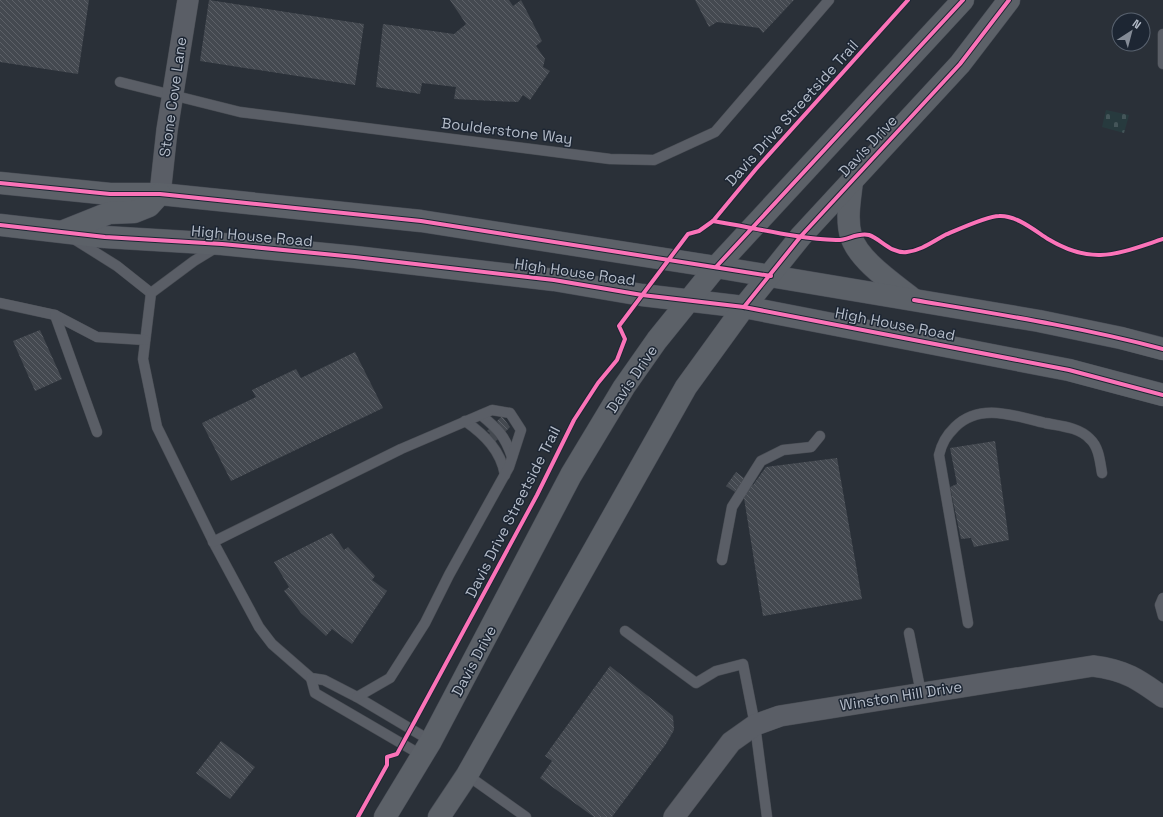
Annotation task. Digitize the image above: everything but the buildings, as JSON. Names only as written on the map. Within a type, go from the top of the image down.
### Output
[{"type":"main road","name":"Davis Drive","points":[[385,817],[427,749],[571,475],[624,387],[658,340],[716,267],[963,0]]},
{"type":"main road","name":"Davis Drive","points":[[439,817],[467,775],[686,387],[744,307],[771,276],[801,236],[960,64],[1009,0]]},
{"type":"main road","points":[[852,181],[849,211],[851,237],[866,261],[914,300]]},
{"type":"main road","name":"High House Road","points":[[0,183],[110,194],[160,194],[420,221],[716,267],[1039,321],[1121,338],[1163,349]]},
{"type":"main road","points":[[63,232],[109,213],[134,212],[149,206],[160,194]]},
{"type":"main road","name":"High House Road","points":[[0,225],[121,238],[222,244],[362,258],[554,280],[642,294],[744,307],[1069,370],[1163,395]]},
{"type":"street","name":"Stone Cove Lane","points":[[160,194],[173,95],[188,0]]},
{"type":"street","name":"Winston Hill Drive","points":[[674,817],[731,742],[755,725],[780,716],[1093,666],[1115,669],[1138,679],[1163,697]]},
{"type":"lane","name":"Boulderstone Way","points":[[120,82],[248,113],[610,159],[654,160],[715,132],[829,0]]},
{"type":"lane","points":[[1163,34],[1163,64]]},
{"type":"lane","points":[[63,232],[117,266],[151,294]]},
{"type":"lane","points":[[222,244],[194,261],[151,294],[142,359],[157,427],[213,542],[259,627],[272,644],[311,678],[324,680],[357,697],[427,749]]},
{"type":"lane","points":[[0,303],[55,315],[97,337],[145,340]]},
{"type":"lane","points":[[55,315],[97,432]]},
{"type":"lane","points":[[213,542],[401,449],[465,421],[492,410],[510,413],[521,430],[512,457],[504,476],[449,575],[425,623],[390,678],[357,697]]},
{"type":"lane","points":[[968,623],[939,455],[946,437],[960,422],[983,412],[999,413],[1077,430],[1090,439],[1096,447],[1102,473]]},
{"type":"lane","points":[[481,415],[504,436],[512,457]]},
{"type":"lane","points":[[465,421],[484,436],[496,451],[502,463],[504,476]]},
{"type":"lane","points":[[722,560],[732,507],[761,461],[783,450],[810,447],[820,436]]},
{"type":"lane","points":[[1163,598],[1160,605],[1163,616]]},
{"type":"lane","points":[[625,631],[696,683],[716,671],[743,664],[755,725],[767,817]]},
{"type":"lane","points":[[909,633],[921,693]]},
{"type":"lane","points":[[311,678],[315,693],[427,749]]},
{"type":"lane","points":[[467,775],[526,817]]},
{"type":"green space","points":[[1106,110],[1129,115],[1124,133],[1102,127]]},
{"type":"cycle path","name":"Davis Drive Streetside Trail","points":[[358,817],[387,765],[387,757],[397,754],[537,495],[574,420],[598,383],[617,360],[625,339],[619,326],[688,234],[699,231],[713,221],[756,169],[908,0]]},
{"type":"cycle path","points":[[716,267],[963,0]]},
{"type":"cycle path","points":[[744,307],[801,236],[960,64],[1009,0]]},
{"type":"cycle path","points":[[0,183],[110,194],[160,194],[421,221],[771,276]]},
{"type":"cycle path","points":[[713,221],[821,239],[840,240],[865,234],[873,237],[891,249],[901,252],[917,249],[964,227],[987,218],[999,216],[1005,216],[1018,220],[1064,247],[1092,255],[1118,253],[1163,239]]},
{"type":"cycle path","points":[[0,225],[105,237],[222,244],[355,257],[554,280],[642,295],[744,307],[1069,370],[1163,395]]},
{"type":"cycle path","points":[[914,300],[1101,334],[1163,349]]}]
